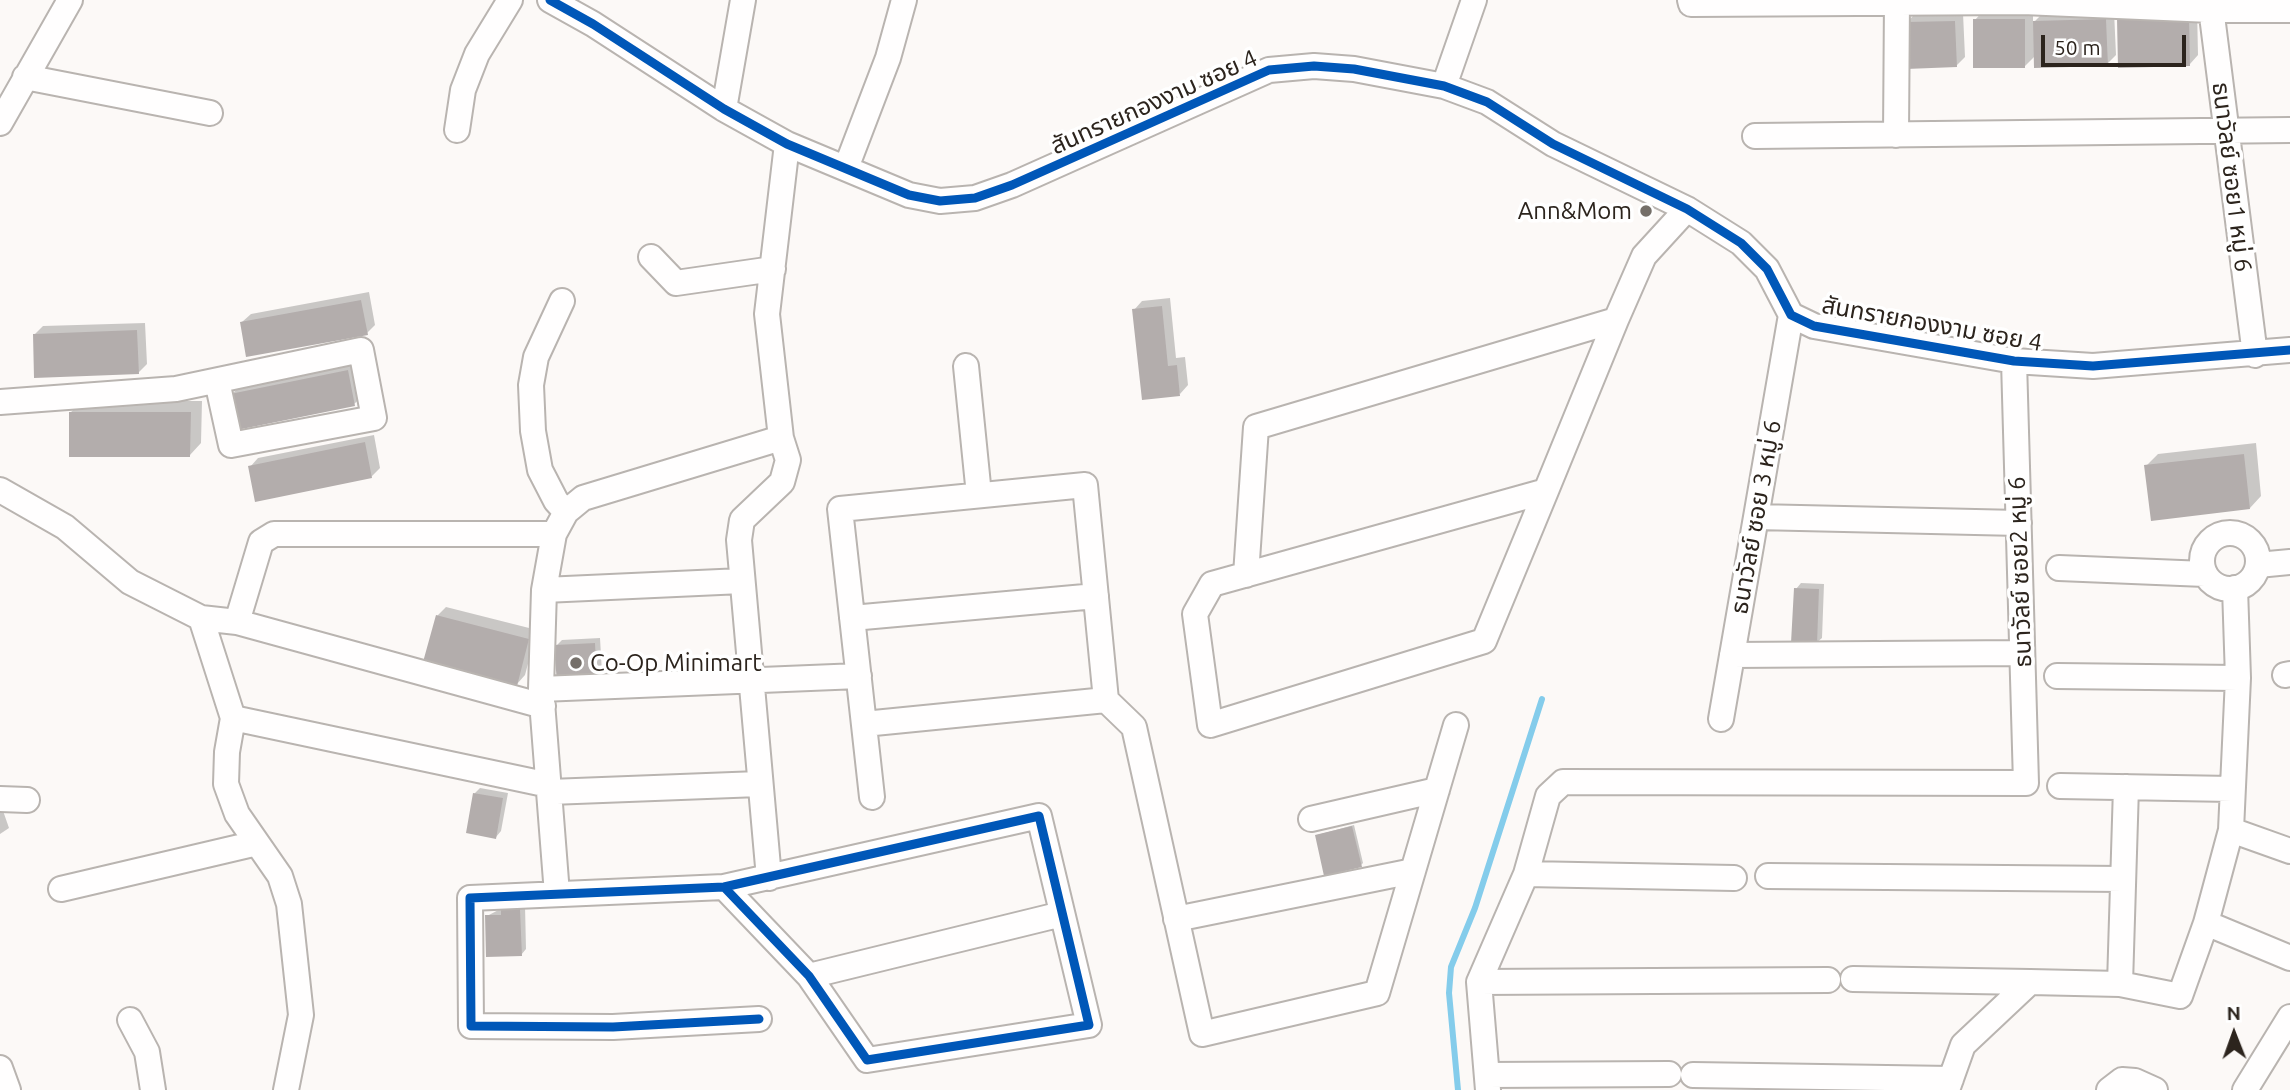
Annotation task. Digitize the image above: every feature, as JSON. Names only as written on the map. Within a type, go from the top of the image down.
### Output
[{"type":"street","points":[[0,123],[70,0]]},
{"type":"street","points":[[457,130],[463,90],[477,54],[510,0]]},
{"type":"street","name":"สันทรายกองงาม ซอย 4","points":[[550,0],[593,24],[724,109],[787,144],[909,195],[940,201],[975,198],[1012,186],[1269,71],[1314,65],[1354,69],[1444,86],[1487,102],[1553,144],[1687,209],[1741,243],[1767,269],[1791,315],[1814,326],[2014,361],[2093,366],[2255,355],[2290,350]]},
{"type":"street","points":[[724,109],[743,0]]},
{"type":"street","points":[[846,168],[888,58],[904,0]]},
{"type":"street","points":[[1444,86],[1474,0]]},
{"type":"street","points":[[1690,0],[1691,4],[2023,2],[2210,5],[2290,10]]},
{"type":"street","points":[[1896,135],[1897,1]]},
{"type":"street","name":"ธนาวัลย์ ซอย1 หมู่ 6","points":[[2210,5],[2255,355]]},
{"type":"street","points":[[25,77],[210,113]]},
{"type":"street","points":[[1755,136],[2290,131]]},
{"type":"street","points":[[769,878],[749,683],[739,540],[742,520],[782,482],[788,460],[781,438],[767,314],[787,144]]},
{"type":"street","points":[[1546,491],[1212,584],[1195,614],[1210,724],[1484,641],[1546,491],[1616,320],[1643,256],[1687,209]]},
{"type":"street","points":[[651,257],[676,283],[773,269]]},
{"type":"street","points":[[562,301],[536,357],[531,385],[533,431],[540,470],[555,502],[566,512]]},
{"type":"street","name":"ธนาวัลย์ ซอย 3 หมู่ 6","points":[[1721,719],[1791,315]]},
{"type":"street","points":[[1246,575],[1256,427],[1616,320]]},
{"type":"street","points":[[0,401],[176,389],[217,380],[361,350],[374,418],[231,445],[217,380]]},
{"type":"street","name":"ธนาวัลย์ ซอย2 หมู่ 6","points":[[1526,874],[1548,796],[1563,782],[2026,783],[2014,361]]},
{"type":"street","points":[[966,366],[979,495]]},
{"type":"street","points":[[558,894],[542,698],[544,590],[554,534],[566,512],[583,498],[781,438]]},
{"type":"street","points":[[872,797],[840,509],[1085,485],[1105,700],[1134,727],[1202,1034],[1377,993],[1456,725]]},
{"type":"street","points":[[0,490],[65,527],[130,582],[201,618],[237,622],[542,698],[859,676]]},
{"type":"street","points":[[1756,517],[2019,523]]},
{"type":"street","points":[[2234,533],[2250,541],[2255,548],[2258,565],[2250,580],[2235,588],[2218,586],[2205,573],[2202,565],[2205,548],[2217,536],[2234,533]]},
{"type":"street","points":[[237,622],[261,542],[274,534],[554,534]]},
{"type":"street","points":[[2258,565],[2290,562]]},
{"type":"street","points":[[2059,568],[2205,573]]},
{"type":"street","points":[[544,590],[742,581]]},
{"type":"street","points":[[1853,979],[2120,984],[2180,996],[2206,923],[2231,830],[2238,678],[2235,588]]},
{"type":"street","points":[[852,618],[1096,596]]},
{"type":"street","points":[[201,618],[233,718],[227,752],[226,784],[237,814],[280,876],[289,904],[301,1015],[286,1090]]},
{"type":"street","points":[[1732,655],[2022,653]]},
{"type":"street","points":[[2057,676],[2238,678]]},
{"type":"street","points":[[864,724],[1105,700]]},
{"type":"street","points":[[233,718],[549,788],[759,784]]},
{"type":"street","points":[[2060,786],[2231,789]]},
{"type":"street","points":[[2120,984],[2126,787]]},
{"type":"street","points":[[1311,818],[1437,790]]},
{"type":"street","points":[[0,799],[27,800]]},
{"type":"street","points":[[724,887],[809,976],[867,1060],[1089,1025],[1039,816],[724,887],[470,898],[471,1026],[613,1027],[759,1019]]},
{"type":"street","points":[[2231,830],[2290,851]]},
{"type":"street","points":[[61,889],[257,843]]},
{"type":"street","points":[[1176,919],[1413,871]]},
{"type":"street","points":[[1734,878],[1526,874],[1479,982],[1487,1083],[1681,1075],[1949,1084],[1963,1045],[2030,982]]},
{"type":"street","points":[[1768,876],[2123,880]]},
{"type":"street","points":[[809,976],[1062,914]]},
{"type":"street","points":[[2206,923],[2290,958]]},
{"type":"street","points":[[1479,982],[1828,980]]},
{"type":"street","points":[[2245,1090],[2290,1017]]},
{"type":"street","points":[[130,1020],[147,1052],[153,1090]]},
{"type":"street","points":[[0,1069],[9,1090]]},
{"type":"street","points":[[2109,1090],[2122,1080],[2135,1081],[2155,1090]]},
{"type":"building","points":[[2189,16],[2190,66],[2118,68],[2117,18]]},
{"type":"building","points":[[1973,19],[2025,19],[2025,68],[1973,68]]},
{"type":"building","points":[[2106,19],[2108,66],[2034,68],[2033,21]]},
{"type":"building","points":[[1955,21],[1957,67],[1906,69],[1904,22]]},
{"type":"building","points":[[361,300],[368,335],[246,357],[240,322]]},
{"type":"building","points":[[1162,306],[1168,366],[1177,365],[1180,396],[1142,400],[1132,309]]},
{"type":"building","points":[[137,330],[139,374],[34,378],[33,334]]},
{"type":"building","points":[[348,370],[355,406],[237,430],[230,394]]},
{"type":"building","points":[[69,412],[191,412],[190,457],[69,457]]},
{"type":"building","points":[[365,442],[372,478],[255,502],[248,466]]},
{"type":"building","points":[[2244,454],[2250,509],[2151,521],[2144,465]]},
{"type":"building","points":[[1794,588],[1819,589],[1817,645],[1791,643]]},
{"type":"building","points":[[436,615],[529,639],[517,686],[423,662]]},
{"type":"building","name":"Co-Op Minimart","points":[[595,643],[597,680],[557,683],[554,645]]},
{"type":"building","points":[[473,793],[503,798],[496,839],[466,833]]},
{"type":"building","points":[[1352,826],[1362,867],[1324,876],[1315,835]]},
{"type":"building","points":[[520,909],[522,956],[486,957],[485,915],[501,915],[501,910]]},
{"type":"waterway","points":[[1458,1090],[1449,993],[1451,967],[1475,908],[1542,699]]},
{"type":"cycle path","points":[[550,0],[593,24],[724,109],[787,144],[909,195],[940,201],[975,198],[1012,185],[1269,70],[1314,66],[1354,69],[1444,86],[1487,102],[1553,144],[1687,209],[1741,243],[1767,269],[1791,315],[1814,326],[2014,361],[2093,366],[2290,350]]},
{"type":"cycle path","points":[[724,887],[809,976],[867,1060],[1089,1025],[1039,816],[724,887],[470,898],[471,1026],[613,1027],[759,1019]]},
{"type":"place","name":"Ann&Mom","points":[[1646,211]]},
{"type":"place","name":"Co-Op Minimart","points":[[576,663]]}]
